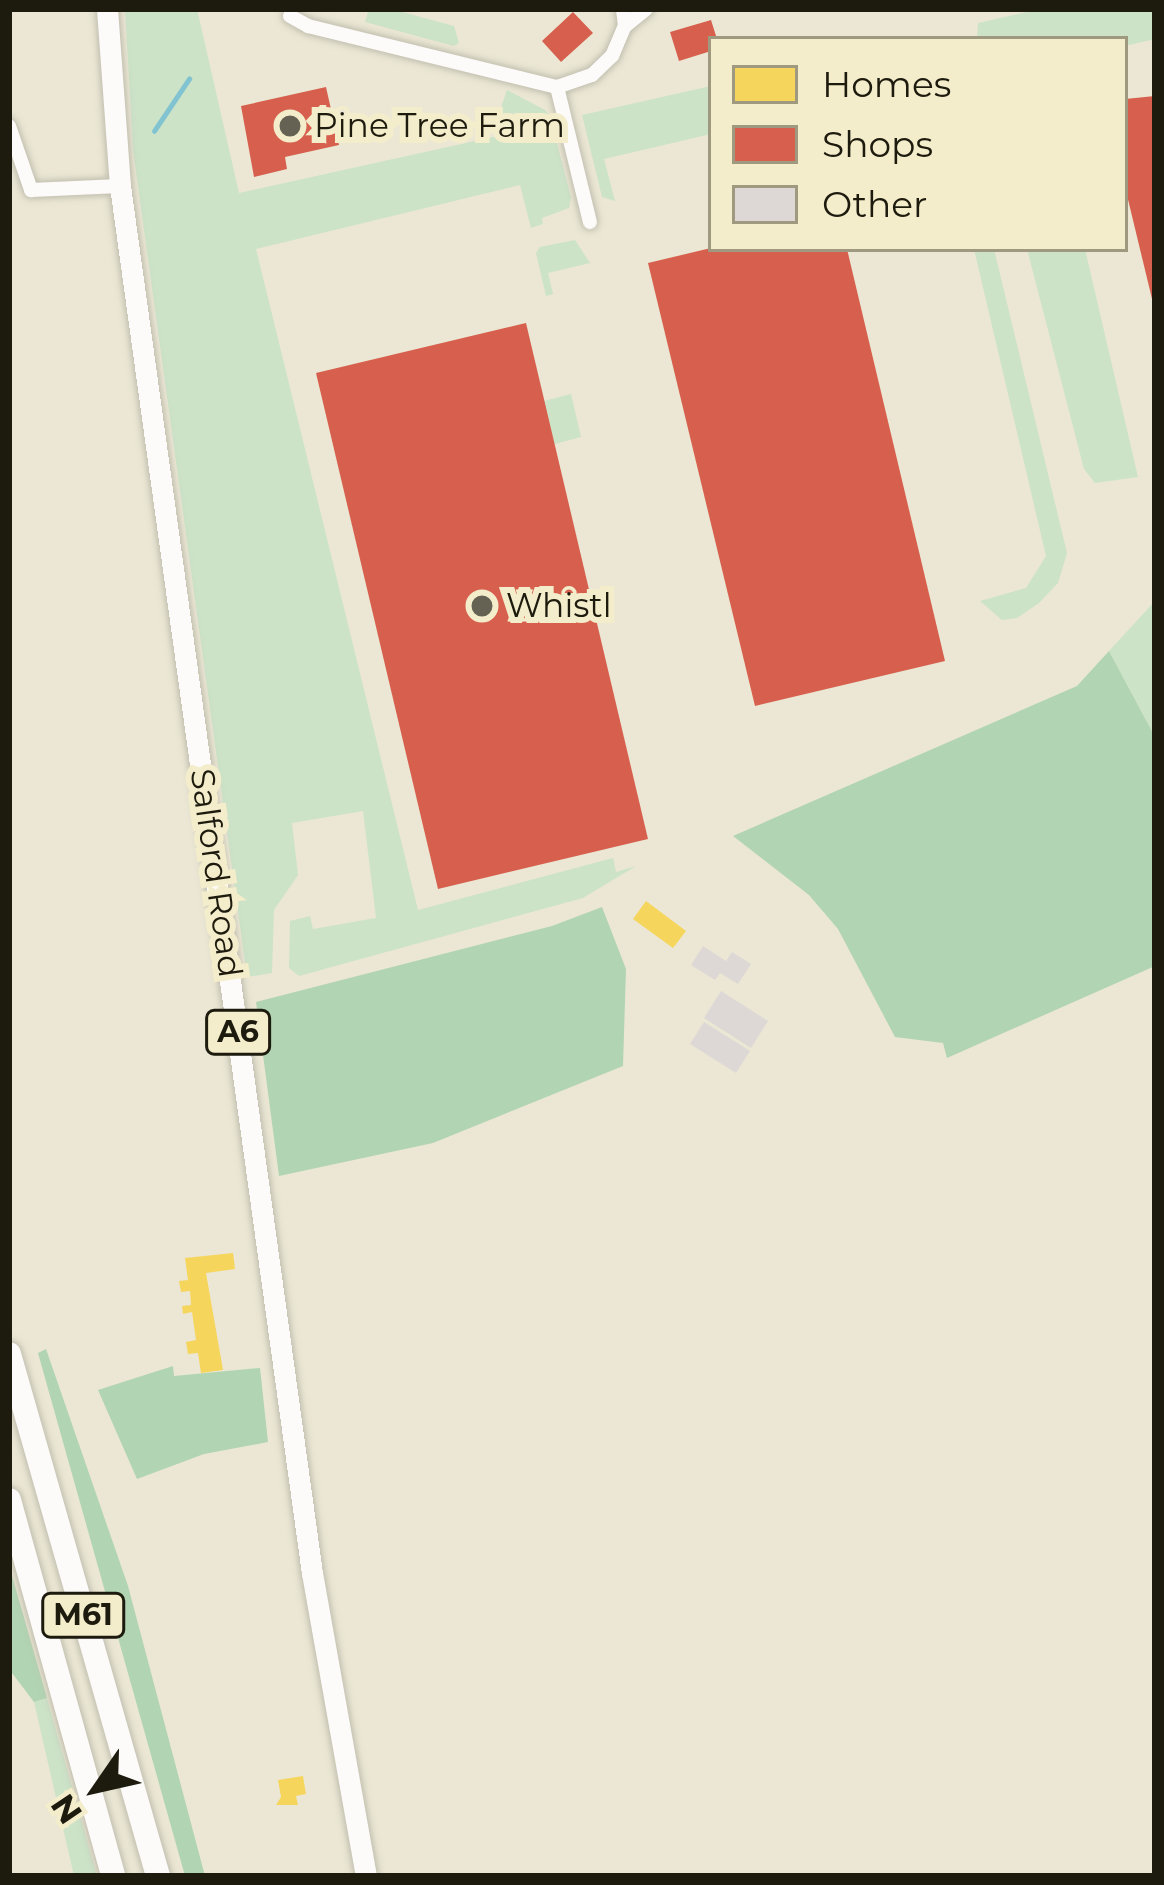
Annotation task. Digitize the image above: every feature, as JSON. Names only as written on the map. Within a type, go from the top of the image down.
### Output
[{"type":"highway","name":"M61","points":[[9,1354],[158,1876]]},
{"type":"highway","name":"M61","points":[[9,1500],[113,1876]]},
{"type":"main road","name":"Salford Road","points":[[107,9],[121,186],[312,1573],[365,1876]]},
{"type":"street","points":[[290,16],[308,26],[557,87],[601,67],[620,43],[623,9]]},
{"type":"street","points":[[625,26],[646,9]]},
{"type":"street","points":[[557,87],[590,222]]},
{"type":"street","points":[[9,126],[31,190],[121,186]]},
{"type":"green space","points":[[125,9],[197,9],[239,193],[552,124],[571,197],[569,208],[542,218],[543,224],[531,228],[520,185],[256,249],[418,910],[613,858],[616,872],[636,866],[583,898],[299,976],[289,968],[290,921],[310,916],[313,929],[376,918],[363,811],[292,823],[298,875],[274,910],[272,973],[247,977],[133,150]]},
{"type":"green space","points":[[369,9],[391,9],[454,26],[459,43],[454,46],[365,22]]},
{"type":"green space","points":[[1040,9],[1155,9],[1155,39],[1128,45],[1128,36],[977,36],[978,23]]},
{"type":"green space","points":[[708,87],[708,135],[604,159],[615,201],[602,197],[582,115]]},
{"type":"green space","points":[[507,90],[549,115],[501,126],[498,116]]},
{"type":"green space","points":[[575,240],[590,263],[548,273],[553,294],[546,296],[536,253],[540,247]]},
{"type":"green space","points":[[975,252],[995,252],[1067,553],[1058,583],[1017,618],[1002,620],[980,601],[1026,588],[1046,556]]},
{"type":"green space","points":[[1028,252],[1086,252],[1138,477],[1095,483],[1084,469]]},
{"type":"green space","points":[[571,394],[581,437],[551,445],[540,402]]},
{"type":"green space","points":[[1155,601],[1155,737],[1109,651]]},
{"type":"green space","points":[[1109,651],[1155,737],[1155,966],[947,1058],[943,1043],[895,1037],[838,929],[809,895],[733,836],[1077,686]]},
{"type":"green space","points":[[602,907],[626,969],[623,1066],[433,1143],[279,1176],[256,1002],[552,926]]},
{"type":"green space","points":[[46,1349],[128,1586],[205,1876],[185,1876],[38,1353]]},
{"type":"green space","points":[[173,1366],[174,1376],[260,1368],[268,1442],[204,1454],[137,1479],[98,1390]]},
{"type":"green space","points":[[9,1565],[47,1698],[34,1702],[9,1669]]},
{"type":"green space","points":[[47,1698],[97,1876],[74,1876],[34,1702]]},
{"type":"building: Homes","points":[[646,901],[686,931],[673,948],[633,919]]},
{"type":"building: Homes","points":[[233,1253],[235,1269],[206,1273],[223,1370],[201,1373],[198,1353],[188,1354],[186,1342],[196,1340],[192,1312],[183,1314],[182,1306],[191,1305],[190,1291],[181,1292],[179,1281],[188,1280],[185,1258]]},
{"type":"building: Homes","points":[[303,1776],[306,1794],[296,1796],[298,1805],[276,1805],[281,1797],[278,1780]]},
{"type":"building: Shops","points":[[573,12],[593,33],[561,62],[542,41]]},
{"type":"building: Shops","points":[[711,20],[716,36],[708,36],[708,52],[679,61],[670,32]]},
{"type":"building: Shops","name":"Pine Tree Farm","points":[[326,87],[339,145],[285,157],[287,169],[254,177],[241,106]]},
{"type":"building: Shops","points":[[1155,96],[1155,303],[1128,199],[1128,99]]},
{"type":"building: Shops","points":[[708,249],[848,252],[945,661],[755,706],[648,263]]},
{"type":"building: Shops","name":"Whistl","points":[[526,323],[648,839],[438,889],[316,373]]},
{"type":"building: Other","points":[[703,946],[726,961],[732,952],[751,964],[738,984],[720,973],[715,980],[691,965]]},
{"type":"building: Other","points":[[721,991],[768,1021],[751,1048],[704,1018]]},
{"type":"building: Other","points":[[704,1022],[750,1051],[736,1073],[690,1044]]},
{"type":"waterway","points":[[154,131],[189,79]]},
{"type":"place","name":"Pine Tree Farm","points":[[290,126]]},
{"type":"place","name":"Whistl","points":[[482,606]]}]
